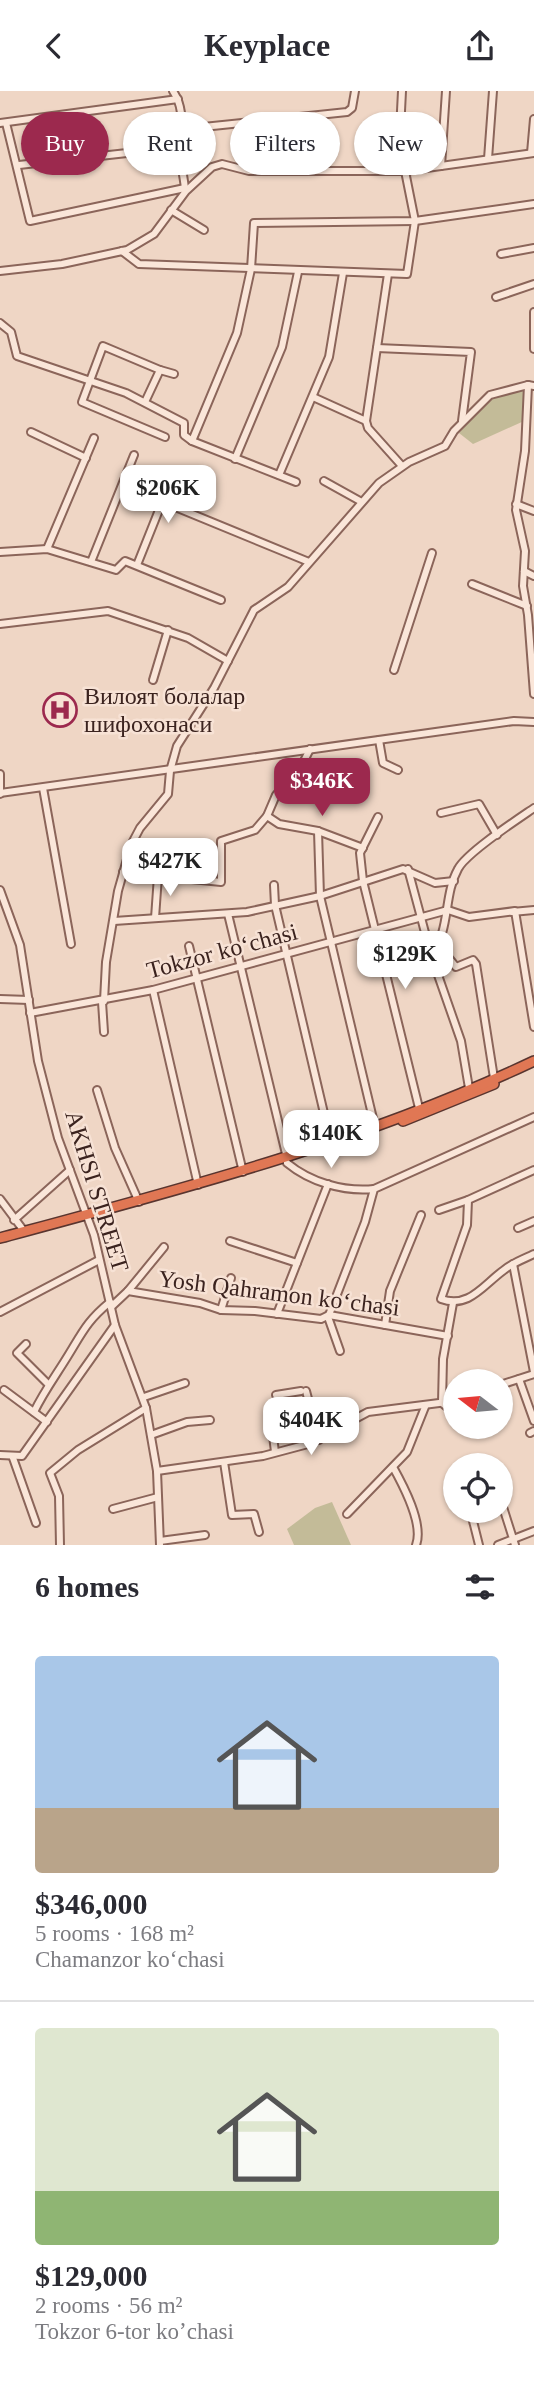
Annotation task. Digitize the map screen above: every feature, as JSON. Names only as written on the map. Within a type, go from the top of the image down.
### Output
[{"type":"highway","points":[[0,1240],[244,1178],[534,1061]]},
{"type":"highway","points":[[0,1240],[23,1231],[87,1218],[287,1161],[374,1133],[534,1067]]},
{"type":"street","points":[[173,91],[181,112]]},
{"type":"street","points":[[178,99],[183,91]]},
{"type":"street","points":[[216,126],[347,112],[352,109],[355,91]]},
{"type":"street","points":[[402,91],[402,112]]},
{"type":"street","points":[[445,112],[446,91]]},
{"type":"street","points":[[488,159],[493,91]]},
{"type":"street","points":[[178,99],[3,123],[19,165],[27,219],[33,222],[186,189]]},
{"type":"street","points":[[447,165],[533,153],[534,119]]},
{"type":"street","points":[[19,165],[123,153]]},
{"type":"street","points":[[0,271],[122,251],[154,234],[186,189],[212,167],[222,163],[249,171],[354,171]]},
{"type":"street","points":[[184,175],[186,189]]},
{"type":"street","points":[[122,251],[139,264],[407,274],[410,270],[415,221],[402,175]]},
{"type":"street","points":[[192,441],[237,333],[251,269],[253,228],[258,221],[415,221],[534,204]]},
{"type":"street","points":[[171,210],[204,230]]},
{"type":"street","points":[[501,254],[534,248]]},
{"type":"street","points":[[235,459],[282,347],[298,272]]},
{"type":"street","points":[[279,475],[332,349],[343,273]]},
{"type":"street","points":[[388,274],[366,421],[368,428],[402,466]]},
{"type":"street","points":[[496,296],[534,284]]},
{"type":"street","points":[[534,312],[534,349]]},
{"type":"street","points":[[0,323],[11,332],[17,356],[90,379],[145,402],[184,423],[184,435],[192,441],[296,482]]},
{"type":"street","points":[[165,437],[84,403],[90,379],[104,345],[174,375]]},
{"type":"street","points":[[377,348],[471,352],[462,422]]},
{"type":"street","points":[[145,402],[160,370]]},
{"type":"street","points":[[104,1032],[104,972],[123,872],[140,828],[168,794],[170,771],[186,731],[259,605],[288,587],[360,501],[402,466],[446,446],[462,422],[490,395],[531,385],[525,451],[516,504],[525,551],[524,571],[534,694]]},
{"type":"street","points":[[313,397],[366,421]]},
{"type":"street","points":[[31,432],[86,458]]},
{"type":"street","points":[[47,549],[94,438]]},
{"type":"street","points":[[90,562],[134,455]]},
{"type":"street","points":[[137,565],[173,475]]},
{"type":"street","points":[[324,481],[360,501]]},
{"type":"street","points":[[163,502],[309,562]]},
{"type":"street","points":[[516,504],[534,511]]},
{"type":"street","points":[[0,552],[47,549],[118,570],[123,561],[221,600]]},
{"type":"street","points":[[394,670],[432,552]]},
{"type":"street","points":[[524,571],[534,576]]},
{"type":"street","points":[[472,584],[527,606]]},
{"type":"street","points":[[0,624],[108,611],[168,630],[228,661]]},
{"type":"street","points":[[153,680],[168,630]]},
{"type":"street","points":[[0,774],[0,793],[514,721],[534,722]]},
{"type":"street","points":[[379,740],[383,763],[398,770]]},
{"type":"street","points":[[123,872],[221,882],[221,841],[255,831],[267,816],[276,795],[295,777],[310,749]]},
{"type":"street","points":[[43,788],[71,944]]},
{"type":"street","points":[[441,813],[479,804],[498,835]]},
{"type":"street","points":[[431,955],[440,944],[454,881],[462,863],[534,808]]},
{"type":"street","points":[[267,816],[279,824],[318,831],[363,848]]},
{"type":"street","points":[[378,817],[360,856],[363,881],[419,1108]]},
{"type":"street","points":[[318,831],[320,896],[375,1127]]},
{"type":"street","points":[[114,921],[228,915],[320,896],[408,869],[435,883],[454,881]]},
{"type":"street","points":[[408,869],[431,955],[461,1041],[469,1088]]},
{"type":"street","points":[[155,918],[158,876]]},
{"type":"street","points":[[274,885],[275,905],[331,1143]]},
{"type":"street","name":"AKHSI STREET","points":[[0,890],[20,945],[38,1061],[58,1138],[87,1218],[116,1325],[144,1397],[157,1471],[160,1543]]},
{"type":"street","points":[[448,910],[469,917],[534,910]]},
{"type":"street","name":"Tokzor koʻchasi","points":[[30,1013],[153,990],[448,910]]},
{"type":"street","points":[[515,911],[534,1027]]},
{"type":"street","points":[[228,915],[287,1161],[305,1178],[328,1184],[374,1189],[534,1117]]},
{"type":"street","points":[[440,944],[456,967],[473,960],[476,964],[494,1078]]},
{"type":"street","points":[[189,946],[243,1172]]},
{"type":"street","points":[[153,990],[198,1185]]},
{"type":"street","points":[[0,999],[29,1000]]},
{"type":"street","points":[[97,1090],[115,1148],[139,1202]]},
{"type":"street","points":[[14,1220],[70,1170]]},
{"type":"street","points":[[439,1210],[534,1170]]},
{"type":"street","points":[[277,1314],[328,1184]]},
{"type":"street","points":[[340,1351],[329,1316],[365,1222],[374,1189]]},
{"type":"street","points":[[0,1199],[23,1231]]},
{"type":"street","points":[[468,1200],[467,1225],[440,1296],[442,1300],[453,1303],[472,1297],[513,1264],[534,1254]]},
{"type":"street","points":[[385,1325],[390,1291],[421,1215]]},
{"type":"street","points":[[518,1228],[534,1221]]},
{"type":"street","points":[[230,1241],[297,1263]]},
{"type":"street","points":[[128,1291],[164,1247]]},
{"type":"street","points":[[0,1312],[99,1261]]},
{"type":"street","points":[[513,1264],[534,1373],[513,1381]]},
{"type":"street","points":[[221,1310],[231,1278]]},
{"type":"street","name":"Yosh Qahramon koʻchasi","points":[[34,1412],[82,1329],[128,1291],[200,1303],[221,1310],[329,1316],[448,1336]]},
{"type":"street","points":[[157,1471],[275,1452],[319,1440],[368,1412],[442,1403],[443,1359],[453,1303]]},
{"type":"street","points":[[0,1455],[13,1458],[22,1456],[97,1347],[116,1325]]},
{"type":"street","points":[[26,1344],[17,1353],[48,1384]]},
{"type":"street","points":[[519,1379],[534,1421]]},
{"type":"street","points":[[144,1397],[185,1383]]},
{"type":"street","points":[[4,1390],[47,1422]]},
{"type":"street","points":[[276,1395],[303,1391],[319,1440]]},
{"type":"street","points":[[347,1514],[407,1452],[425,1407]]},
{"type":"street","points":[[60,1545],[60,1496],[50,1473],[78,1450],[146,1408]]},
{"type":"street","points":[[151,1435],[187,1422],[210,1420]]},
{"type":"street","points":[[271,1420],[275,1452]]},
{"type":"street","points":[[13,1458],[36,1523]]},
{"type":"street","points":[[224,1462],[232,1515],[254,1514],[260,1532]]},
{"type":"street","points":[[393,1467],[412,1507],[418,1538],[416,1545]]},
{"type":"street","points":[[113,1509],[158,1497]]},
{"type":"street","points":[[474,1523],[479,1545]]},
{"type":"street","points":[[508,1523],[514,1542]]},
{"type":"street","points":[[498,1545],[514,1542],[534,1531]]},
{"type":"street","points":[[160,1543],[205,1535]]},
{"type":"shaded area","points":[[526,389],[524,421],[473,444],[459,433],[493,395]]},
{"type":"shaded area","points":[[332,1502],[351,1545],[294,1545],[287,1529],[315,1508]]},
{"type":"place","name":"Вилоят болалар шифохонаси","points":[[60,710]]}]
